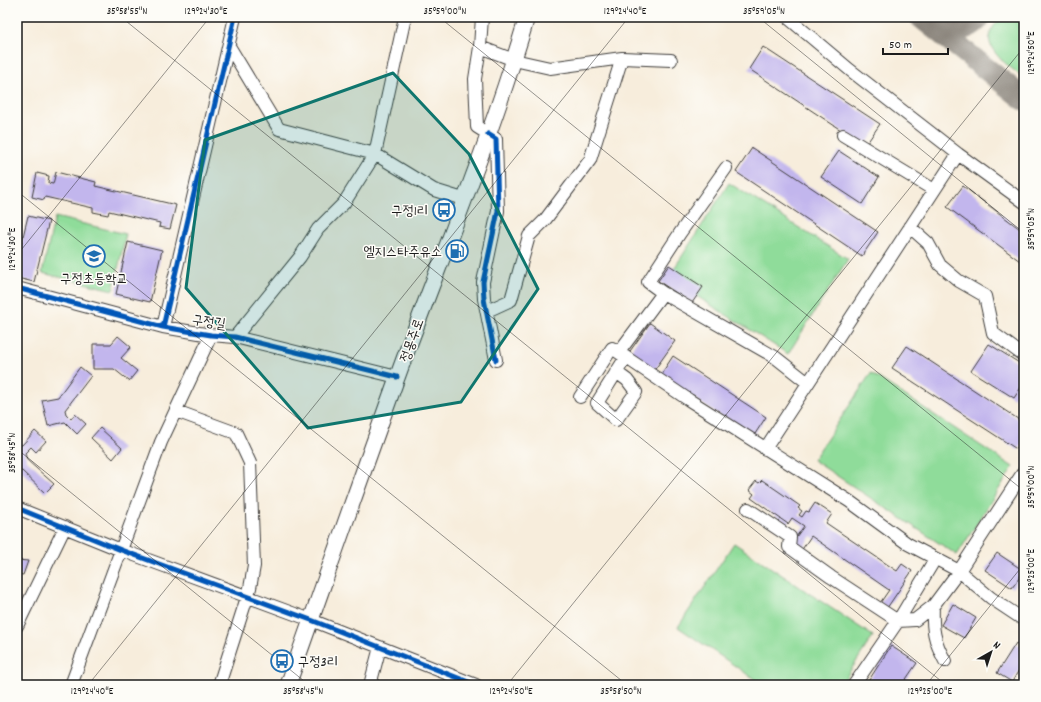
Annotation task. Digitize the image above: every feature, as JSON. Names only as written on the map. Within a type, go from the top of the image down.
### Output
[{"type":"main road","name":"정몽주로","points":[[288,685],[397,377],[488,134],[514,60],[527,17]]},
{"type":"street","points":[[163,327],[235,17]]},
{"type":"street","points":[[235,337],[300,257],[318,229],[344,203],[375,154],[405,17]]},
{"type":"street","points":[[482,17],[480,47],[475,78],[477,127],[496,139],[498,211],[483,282],[484,299],[496,360]]},
{"type":"street","points":[[788,17],[850,70],[958,154],[1024,202]]},
{"type":"street","points":[[229,46],[279,129],[375,154],[434,190],[463,200]]},
{"type":"street","points":[[480,47],[514,60],[550,68],[622,58],[671,60]]},
{"type":"street","points":[[486,311],[511,300],[529,236],[545,220],[590,160],[622,58]]},
{"type":"street","points":[[843,135],[934,190]]},
{"type":"street","points":[[765,449],[958,154]]},
{"type":"street","points":[[726,168],[680,233],[648,282],[663,293],[775,357],[808,383]]},
{"type":"street","points":[[910,227],[928,243],[940,265],[959,281],[985,296],[993,333],[1024,356]]},
{"type":"street","name":"구정길","points":[[17,288],[163,327],[211,335],[235,337],[397,377]]},
{"type":"street","points":[[616,372],[623,355],[663,293]]},
{"type":"street","points":[[70,685],[161,442],[211,335]]},
{"type":"street","points":[[580,397],[612,348],[765,449],[849,501],[908,544],[959,571],[991,598],[1024,620]]},
{"type":"street","points":[[176,411],[236,433],[250,463],[254,566],[248,596],[219,685]]},
{"type":"street","points":[[748,509],[790,537],[789,546],[831,577],[898,621],[915,620],[933,606],[959,571],[1024,471]]},
{"type":"street","points":[[17,508],[121,550],[248,596],[476,685]]},
{"type":"street","points":[[17,626],[65,527]]},
{"type":"street","points":[[854,685],[898,621],[935,559]]},
{"type":"street","points":[[933,606],[932,624],[937,647],[945,661]]},
{"type":"street","points":[[370,685],[380,647]]},
{"type":"highlighted area","points":[[393,73],[469,154],[538,289],[461,402],[308,428],[186,288],[205,140]]},
{"type":"green space","points":[[1002,17],[1024,17],[1024,78],[999,57],[990,44],[989,36],[992,29]]},
{"type":"green space","points":[[729,183],[848,259],[788,354],[668,278]]},
{"type":"green space","points":[[55,217],[126,234],[113,290],[42,273]]},
{"type":"green space","points":[[871,373],[1013,467],[957,555],[813,460]]},
{"type":"green space","points":[[734,543],[873,636],[841,685],[763,685],[678,627]]},
{"type":"building","points":[[763,47],[880,124],[865,146],[749,69]]},
{"type":"building","points":[[752,148],[878,232],[862,256],[736,172]]},
{"type":"building","points":[[839,151],[879,177],[862,204],[821,177]]},
{"type":"building","points":[[56,172],[96,182],[95,186],[176,205],[170,229],[159,227],[160,223],[109,211],[108,215],[93,212],[93,208],[45,197],[44,200],[32,197],[37,173],[49,176],[48,183],[53,184]]},
{"type":"building","points":[[963,186],[1024,232],[1024,264],[947,207]]},
{"type":"building","points":[[28,216],[49,221],[34,282],[17,278],[17,261]]},
{"type":"building","points":[[128,242],[162,250],[150,302],[116,294]]},
{"type":"building","points":[[669,265],[703,287],[692,303],[658,281]]},
{"type":"building","points":[[650,323],[675,341],[653,372],[628,354]]},
{"type":"building","points":[[118,336],[131,347],[121,358],[137,371],[129,381],[114,369],[93,369],[93,344],[111,344]]},
{"type":"building","points":[[989,344],[1024,366],[1024,383],[1014,398],[971,371]]},
{"type":"building","points":[[907,346],[1024,423],[1024,441],[1018,450],[892,368]]},
{"type":"building","points":[[673,356],[766,417],[753,437],[660,376]]},
{"type":"building","points":[[80,367],[91,376],[65,410],[66,414],[71,419],[75,414],[86,424],[77,434],[65,422],[48,426],[42,400],[58,397]]},
{"type":"building","points":[[100,428],[122,448],[113,459],[91,438]]},
{"type":"building","points":[[35,431],[46,441],[36,452],[31,447],[25,453],[27,460],[54,484],[45,493],[22,471],[17,472],[17,445],[22,445]]},
{"type":"building","points":[[762,480],[800,506],[798,508],[802,511],[799,515],[802,517],[806,511],[809,512],[815,503],[832,514],[826,523],[897,571],[902,564],[912,571],[887,608],[880,603],[889,590],[811,536],[801,551],[791,544],[804,526],[792,518],[788,524],[751,498],[754,494],[749,490],[756,481],[759,483]]},
{"type":"building","points":[[997,553],[1024,571],[1012,588],[985,570]]},
{"type":"building","points":[[17,560],[28,561],[23,575],[17,574]]},
{"type":"building","points":[[953,604],[976,618],[964,638],[941,625]]},
{"type":"building","points":[[1016,643],[1024,648],[1024,661],[1012,682],[997,673]]},
{"type":"building","points":[[891,646],[917,663],[902,685],[876,685],[869,680]]},
{"type":"taxiway","points":[[921,17],[1024,99]]},
{"type":"taxiway","points":[[934,27],[947,30],[965,28],[980,17]]},
{"type":"cycle path","points":[[163,327],[235,17]]},
{"type":"cycle path","points":[[488,134],[496,139],[498,211],[483,282],[484,299],[496,360]]},
{"type":"cycle path","points":[[17,288],[163,327],[211,335],[235,337],[397,377]]},
{"type":"cycle path","points":[[17,508],[121,550],[311,620],[476,685]]},
{"type":"place","name":"구정1리","points":[[444,210]]},
{"type":"place","name":"엘지스타주유소","points":[[457,251]]},
{"type":"place","name":"구정초등학교","points":[[94,256]]},
{"type":"place","name":"구정3리","points":[[282,661]]}]
